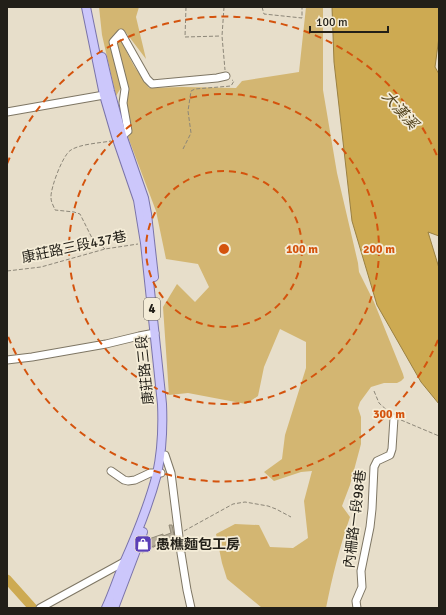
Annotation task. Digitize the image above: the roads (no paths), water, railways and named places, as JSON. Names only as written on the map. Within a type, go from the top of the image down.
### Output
[{"type":"main road","name":"康莊路三段","points":[[86,7],[104,95],[144,198],[147,214],[168,415],[165,455],[140,526],[106,608]]},
{"type":"main road","name":"康莊路三段","points":[[92,7],[120,138],[138,200],[145,243],[163,422],[157,492],[134,558],[114,608]]},
{"type":"street","points":[[120,138],[128,130],[123,103],[125,89],[113,42],[121,33],[147,79],[152,84],[226,76]]},
{"type":"street","points":[[7,112],[104,95]]},
{"type":"street","points":[[7,360],[106,344],[139,336],[155,334]]},
{"type":"street","name":"內柵路一段98巷","points":[[357,608],[356,601],[362,587],[361,571],[371,515],[374,468],[377,461],[390,455],[392,449],[394,418]]},
{"type":"street","points":[[165,455],[171,473],[186,590],[191,608]]},
{"type":"street","points":[[111,471],[128,481],[135,480],[150,473],[159,473]]},
{"type":"street","points":[[40,608],[124,562]]},
{"type":"water","name":"大漢溪","points":[[332,7],[439,7],[439,37],[435,67],[439,74],[439,236],[428,232],[439,268],[439,404],[421,382],[377,305],[352,221],[334,62]]},
{"type":"waterway","points":[[7,579],[33,608]]},
{"type":"place","name":"愚樵麵包工房","points":[[143,544]]}]
